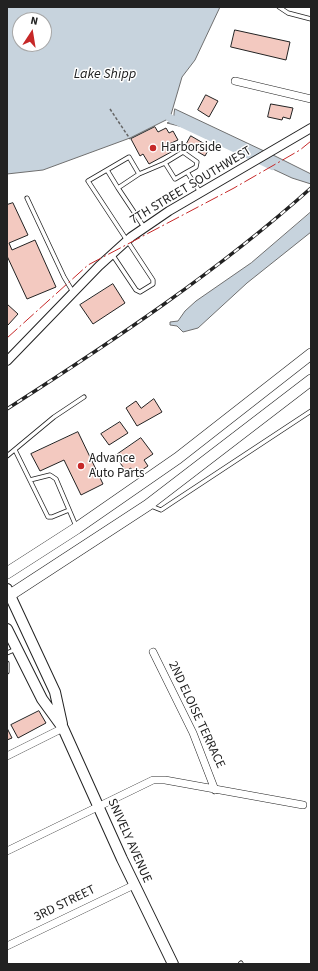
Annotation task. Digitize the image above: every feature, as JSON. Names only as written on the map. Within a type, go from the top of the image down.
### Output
[{"type":"highway","points":[[7,573],[77,528],[178,458],[311,354]]},
{"type":"highway","points":[[8,594],[148,505],[311,380]]},
{"type":"main road","name":"SNIVELY AVENUE","points":[[8,594],[55,692],[63,728]]},
{"type":"main road","name":"SNIVELY AVENUE","points":[[7,629],[42,699],[63,728],[134,885],[173,964]]},
{"type":"street","points":[[236,81],[311,99]]},
{"type":"street","name":"7TH STREET SOUTHWEST","points":[[7,361],[112,253],[127,241],[144,228],[311,128]]},
{"type":"street","name":"2ND ELOISE TERRACE","points":[[152,652],[193,733],[215,790]]},
{"type":"street","points":[[7,756],[63,728]]},
{"type":"street","points":[[7,851],[153,780],[165,780],[303,805]]},
{"type":"street","name":"3RD STREET","points":[[7,946],[134,885]]},
{"type":"lane","points":[[279,7],[288,13],[311,19]]},
{"type":"lane","points":[[118,188],[139,174],[165,163],[183,152],[197,162],[196,167],[175,179],[165,163]]},
{"type":"lane","points":[[112,253],[136,290],[140,292],[153,284],[153,280],[88,181],[129,157],[139,174]]},
{"type":"lane","points":[[107,170],[144,228]]},
{"type":"lane","points":[[187,172],[201,193]]},
{"type":"lane","points":[[27,198],[64,277],[74,293]]},
{"type":"lane","points":[[7,456],[54,417],[84,398]]},
{"type":"lane","points":[[148,505],[161,510],[311,411]]},
{"type":"lane","points":[[15,450],[48,517],[52,517],[69,510]]},
{"type":"lane","points":[[30,480],[50,475],[56,478],[77,528]]},
{"type":"lane","points":[[7,653],[17,648]]},
{"type":"lane","points":[[7,663],[7,672]]},
{"type":"path","points":[[110,109],[130,139]]},
{"type":"water","name":"Lake Shipp","points":[[7,7],[220,7],[195,60],[182,77],[170,118],[130,138],[43,170],[7,174]]},
{"type":"water","points":[[175,109],[264,151],[252,158],[237,151],[230,145],[195,130],[167,123],[173,120]]},
{"type":"water","points":[[273,155],[311,174],[311,184],[292,178],[260,163]]},
{"type":"water","points":[[311,212],[311,232],[247,283],[198,328],[183,332],[177,326],[170,325],[170,322],[178,321],[185,311],[196,301],[251,263]]},
{"type":"building","points":[[235,30],[290,42],[286,60],[231,47]]},
{"type":"building","points":[[206,95],[218,101],[209,117],[198,110]]},
{"type":"building","points":[[271,104],[293,108],[290,119],[283,117],[282,120],[268,117]]},
{"type":"building","name":"Harborside","points":[[155,127],[158,132],[166,128],[169,133],[173,131],[178,140],[169,144],[173,151],[149,164],[143,154],[140,156],[131,139]]},
{"type":"building","points":[[191,136],[210,147],[205,156],[186,145]]},
{"type":"building","points":[[13,203],[28,235],[9,243],[12,250],[35,240],[56,287],[27,299],[7,256],[7,205]]},
{"type":"building","points":[[113,284],[125,303],[93,324],[80,305]]},
{"type":"building","points":[[7,304],[18,314],[8,325],[7,325]]},
{"type":"building","points":[[154,399],[162,412],[137,426],[126,408],[136,401],[141,408]]},
{"type":"building","points":[[120,422],[128,433],[109,445],[101,434]]},
{"type":"building","name":"Advance Auto Parts","points":[[78,432],[103,484],[81,495],[64,460],[40,471],[31,454]]},
{"type":"building","points":[[141,438],[153,454],[144,460],[148,466],[136,474],[131,468],[126,471],[115,456]]},
{"type":"building","points":[[39,711],[46,723],[18,738],[11,725]]},
{"type":"building","points":[[7,728],[12,738],[7,740]]},
{"type":"waterway","points":[[170,118],[272,166]]},
{"type":"railway","points":[[7,409],[86,358],[164,304],[239,248],[311,188]]},
{"type":"power","points":[[7,338],[88,265],[234,188],[300,150],[311,141]]},
{"type":"place","name":"Harborside","points":[[153,148]]},
{"type":"place","name":"Advance Auto Parts","points":[[81,466]]}]
